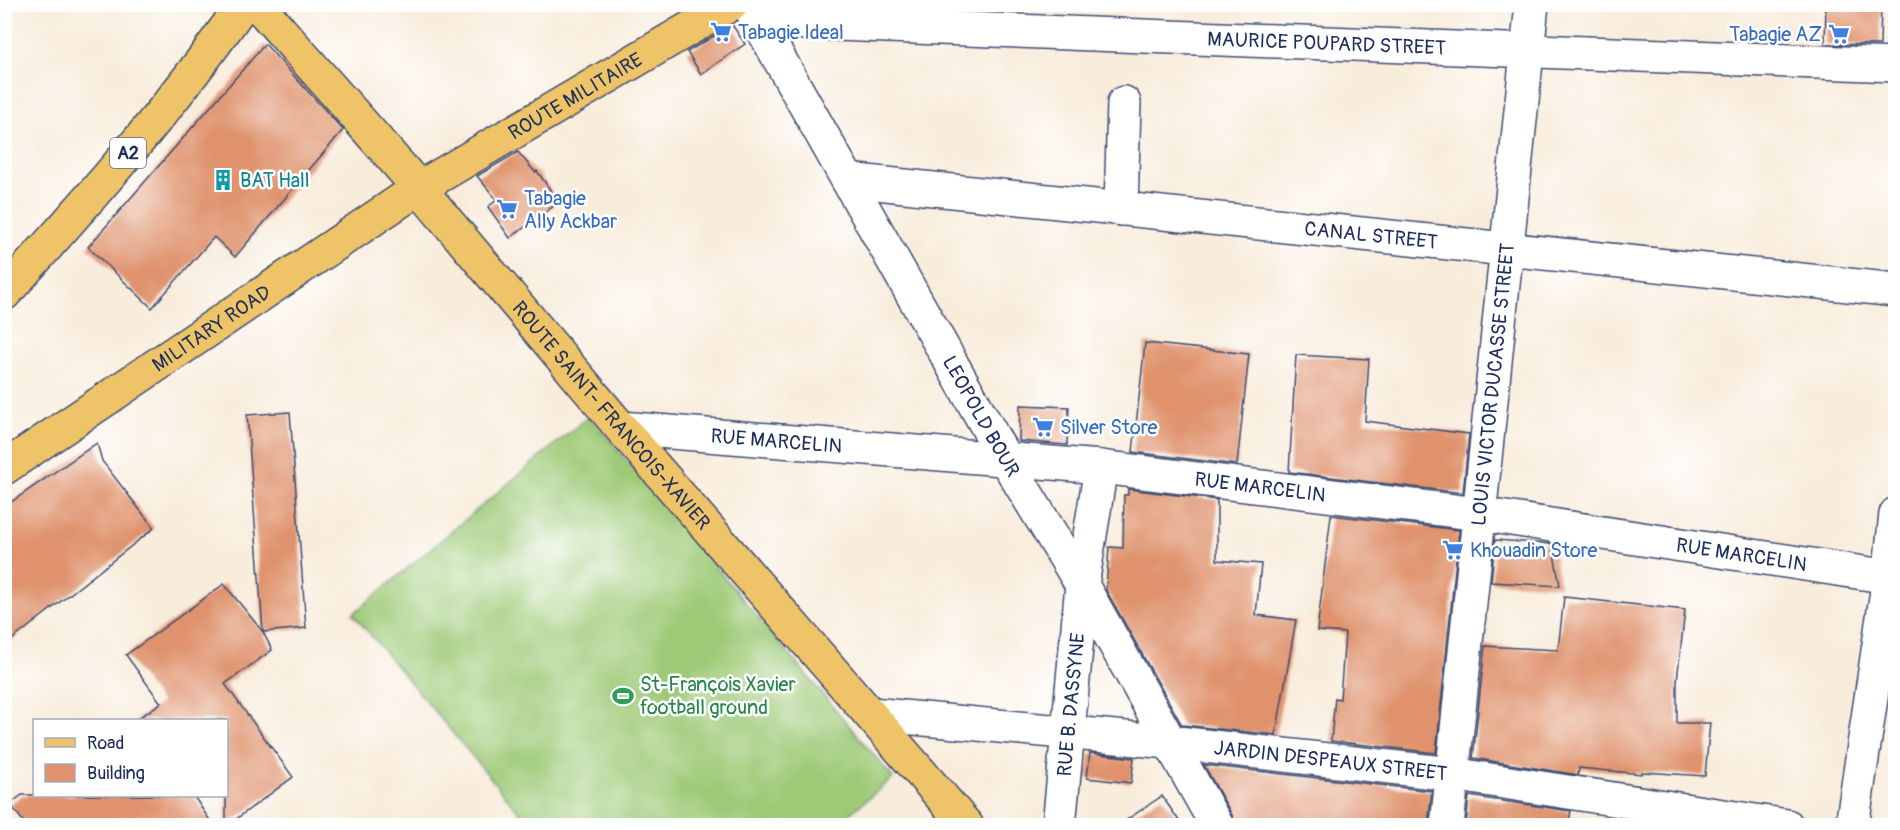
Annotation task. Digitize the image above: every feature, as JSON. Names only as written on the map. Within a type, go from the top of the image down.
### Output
[{"type":"main road","name":"A2","points":[[4,294],[104,182],[214,47],[243,4]]},
{"type":"main road","name":"ROUTE SAINT- FRANCOIS-XAVIER","points":[[256,4],[419,188],[621,428],[967,825]]},
{"type":"main road","name":"ROUTE MILITAIRE","points":[[419,188],[746,10]]},
{"type":"main road","name":"MILITARY ROAD","points":[[4,468],[419,188]]},
{"type":"street","name":"LOUIS VICTOR DUCASSE STREET","points":[[1447,825],[1532,4]]},
{"type":"street","name":"MAURICE POUPARD STREET","points":[[746,10],[1528,51],[1896,64]]},
{"type":"street","name":"LEOPOLD BOUR","points":[[746,10],[848,180],[1006,460],[1082,585],[1218,825]]},
{"type":"street","points":[[1121,209],[1124,103]]},
{"type":"street","name":"CANAL STREET","points":[[848,180],[1896,290]]},
{"type":"street","name":"RUE MARCELIN","points":[[621,428],[1101,467],[1479,514],[1892,577]]},
{"type":"street","name":"RUE B. DASSYNE","points":[[1059,825],[1082,585],[1101,467]]},
{"type":"street","points":[[1852,825],[1892,577],[1896,514]]},
{"type":"street","name":"JARDIN DESPEAUX STREET","points":[[871,714],[1169,742],[1452,774],[1787,825]]},
{"type":"green space","name":"St-François Xavier football ground","points":[[589,416],[893,778],[836,825],[530,825],[353,614]]},
{"type":"building","points":[[1826,4],[1881,4],[1880,45],[1825,44]]},
{"type":"building","points":[[731,26],[745,44],[701,74],[687,52]]},
{"type":"building","name":"BAT Hall","points":[[265,44],[343,130],[235,257],[214,237],[152,308],[88,247]]},
{"type":"building","points":[[518,152],[535,172],[537,171],[559,202],[510,238],[488,207],[497,200],[477,176]]},
{"type":"building","points":[[1145,343],[1249,354],[1237,465],[1133,452]]},
{"type":"building","points":[[1296,355],[1369,359],[1365,421],[1469,434],[1463,493],[1289,472]]},
{"type":"building","name":"Silver Store","points":[[1020,405],[1069,407],[1067,445],[1019,441]]},
{"type":"building","points":[[290,412],[306,628],[263,632],[247,415]]},
{"type":"building","points":[[97,443],[102,461],[154,528],[4,646],[4,507]]},
{"type":"building","points":[[1128,489],[1217,500],[1217,560],[1261,564],[1256,615],[1296,620],[1276,735],[1182,725],[1106,590],[1109,547],[1123,548],[1124,495],[1128,495]]},
{"type":"building","points":[[1331,515],[1459,530],[1436,753],[1331,741],[1335,698],[1340,699],[1345,633],[1317,631]]},
{"type":"building","points":[[1495,540],[1552,544],[1560,586],[1491,582]]},
{"type":"building","points":[[224,584],[263,632],[272,650],[225,684],[293,777],[226,825],[228,719],[137,719],[161,703],[126,655]]},
{"type":"building","points":[[1564,597],[1685,610],[1677,681],[1677,723],[1710,723],[1705,776],[1642,772],[1642,774],[1579,768],[1578,775],[1473,758],[1485,646],[1558,650]]},
{"type":"building","points":[[1090,753],[1134,758],[1131,783],[1087,778]]},
{"type":"building","points":[[1204,765],[1432,791],[1428,825],[1236,825]]},
{"type":"building","points":[[22,795],[33,795],[33,797],[194,797],[213,825],[26,825],[10,804]]},
{"type":"building","points":[[1162,796],[1182,825],[1119,825]]},
{"type":"building","points":[[1469,796],[1571,811],[1568,825],[1466,825]]},
{"type":"place","name":"Tabagie Ideal","points":[[721,32]]},
{"type":"place","name":"Tabagie AZ","points":[[1839,34]]},
{"type":"place","name":"BAT Hall","points":[[223,180]]},
{"type":"place","name":"Tabagie Ally Ackbar","points":[[507,209]]},
{"type":"place","name":"Silver Store","points":[[1043,427]]},
{"type":"place","name":"Khouadin Store","points":[[1453,550]]},
{"type":"place","name":"St-François Xavier football ground","points":[[623,696]]}]
